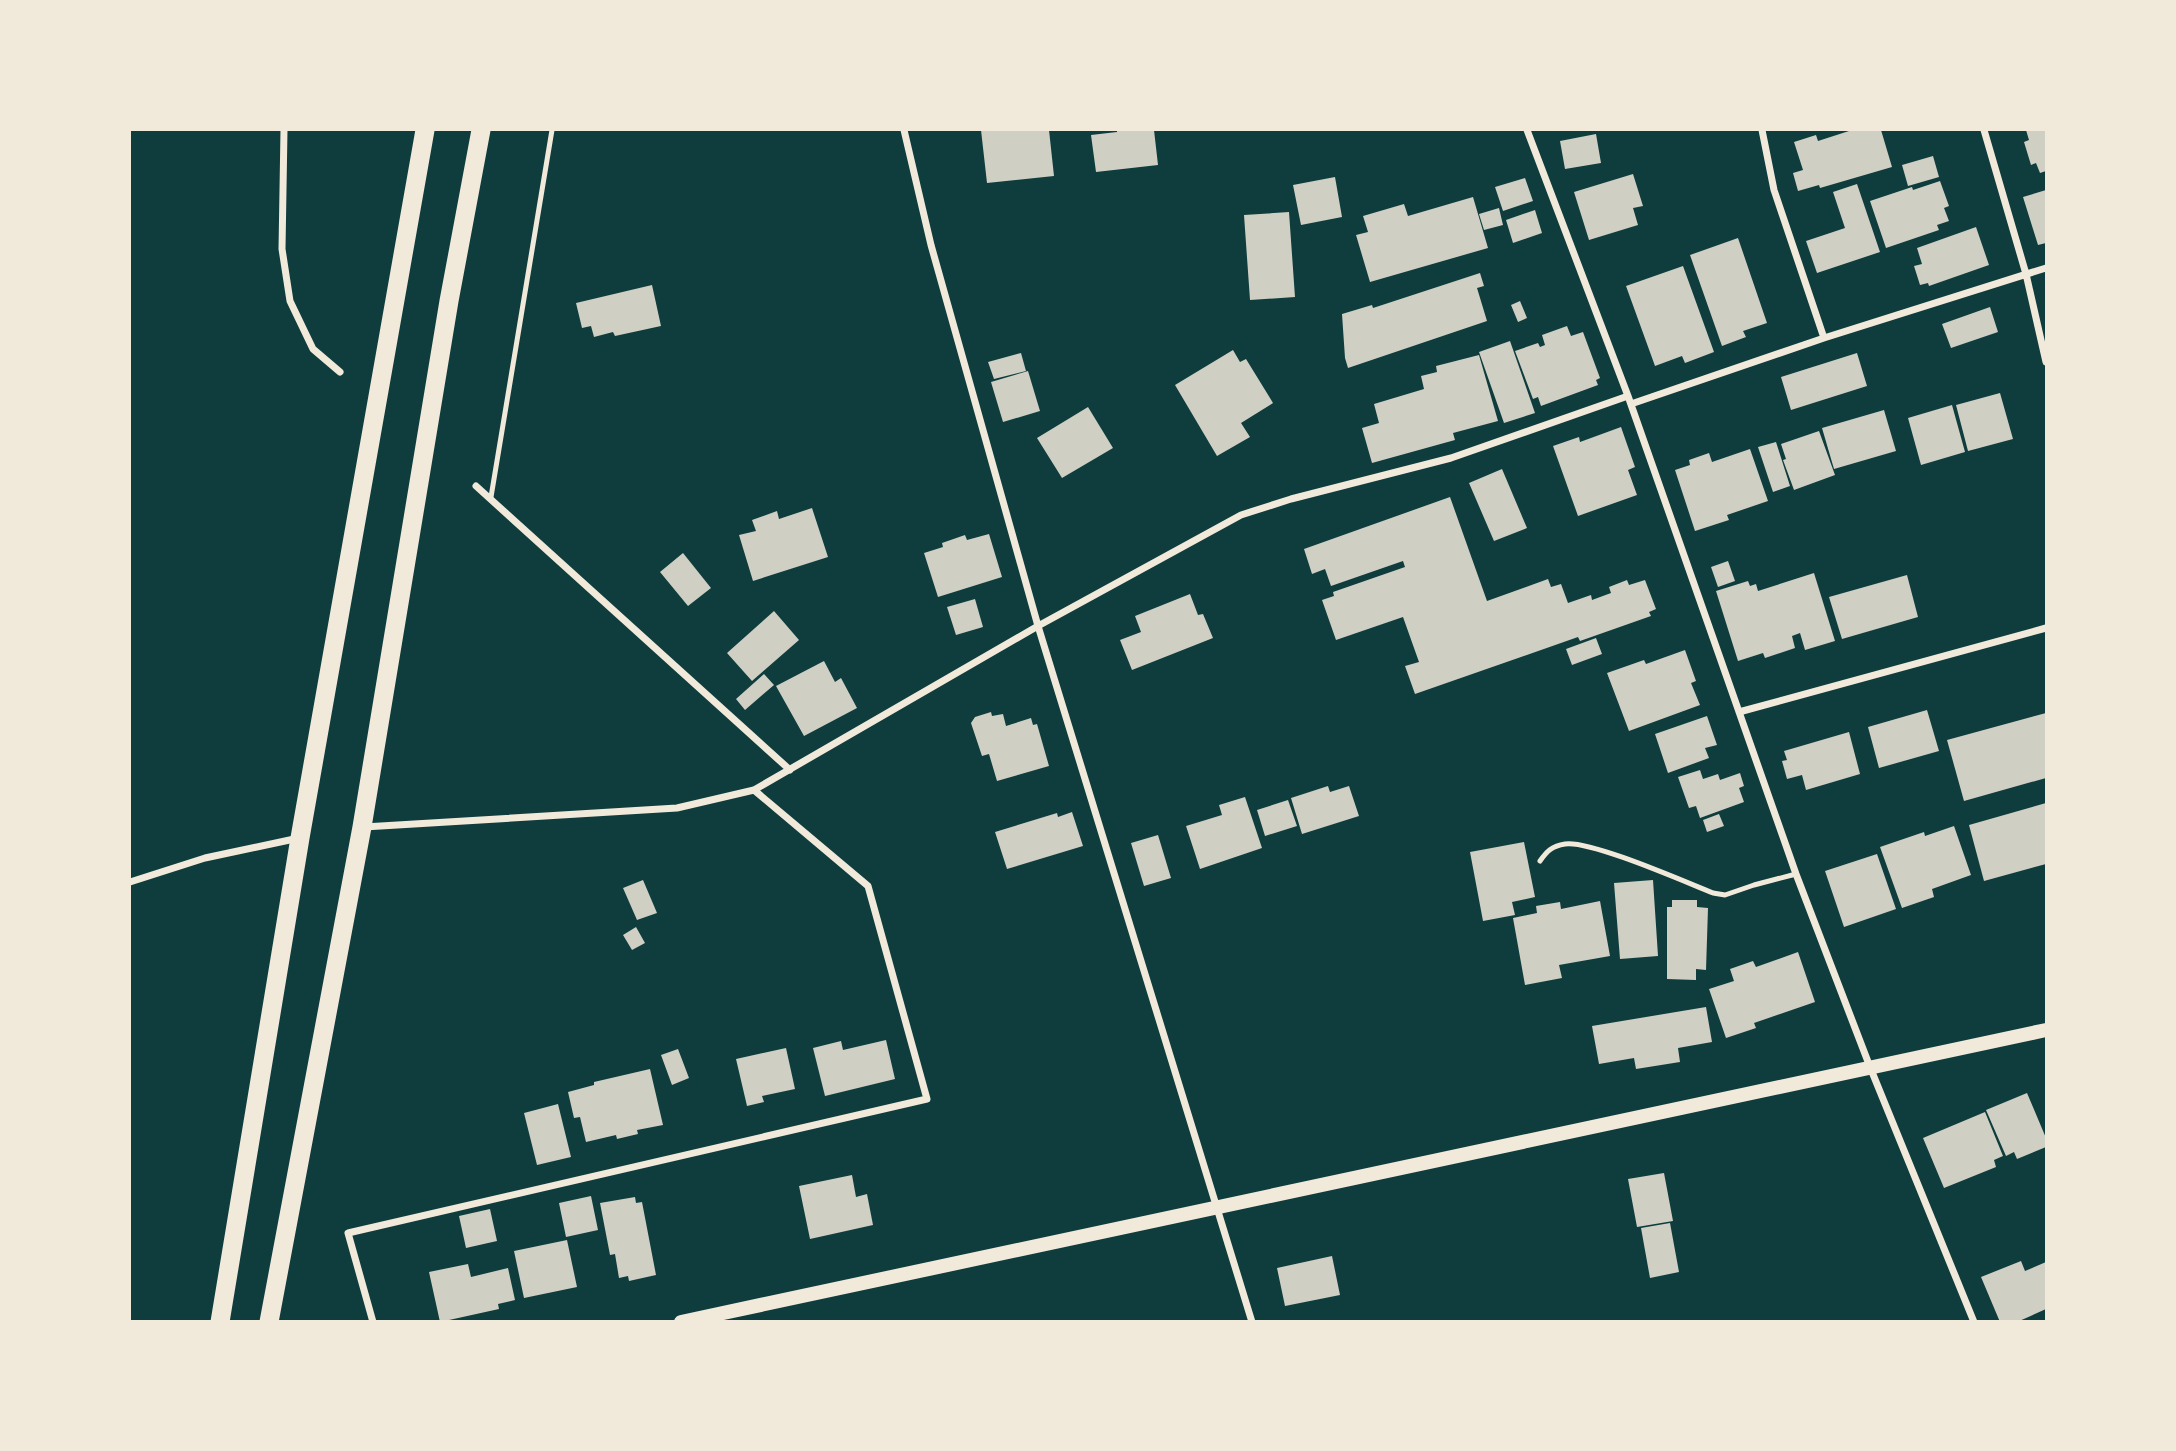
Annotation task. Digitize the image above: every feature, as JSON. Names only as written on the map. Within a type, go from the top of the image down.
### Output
[{"type":"highway","points":[[220,1321],[300,838],[425,130]]},
{"type":"highway","points":[[269,1321],[362,827],[449,301],[481,130]]},
{"type":"main road","points":[[681,1321],[732,1317],[1218,1208],[2046,1030]]},
{"type":"street","points":[[284,130],[282,250],[290,300],[313,349],[340,372]]},
{"type":"street","points":[[904,130],[930,245],[1038,626],[1252,1321]]},
{"type":"street","points":[[1527,130],[1630,400],[1796,874],[1974,1321]]},
{"type":"street","points":[[1762,130],[1774,190],[1824,338]]},
{"type":"street","points":[[1984,130],[2026,274],[2046,362]]},
{"type":"street","points":[[362,827],[677,808],[754,790],[1038,626],[1241,515],[1291,499],[1451,458],[2046,268]]},
{"type":"street","points":[[476,486],[790,770]]},
{"type":"street","points":[[1739,712],[2046,628]]},
{"type":"street","points":[[373,1321],[348,1233],[927,1099],[868,886],[754,790]]},
{"type":"street","points":[[130,882],[205,858],[300,838]]},
{"type":"lane","points":[[491,497],[552,130]]},
{"type":"lane","points":[[1540,861],[1548,849],[1567,843],[1596,849],[1713,893],[1725,895],[1796,874]]},
{"type":"building","points":[[981,130],[1049,130],[1054,176],[987,183]]},
{"type":"building","points":[[1117,130],[1154,130],[1158,165],[1096,172],[1091,135]]},
{"type":"building","points":[[1848,130],[1881,130],[1892,167],[1820,188],[1819,185],[1798,191],[1793,173],[1803,170],[1794,142],[1816,135],[1818,141]]},
{"type":"building","points":[[2026,130],[2046,130],[2046,171],[2040,173],[2036,163],[2031,165],[2024,142],[2029,140]]},
{"type":"building","points":[[1596,134],[1601,163],[1565,169],[1560,141]]},
{"type":"building","points":[[1933,156],[1939,177],[1908,186],[1902,165]]},
{"type":"building","points":[[1633,174],[1643,206],[1633,208],[1638,225],[1589,240],[1574,192]]},
{"type":"building","points":[[1335,177],[1342,217],[1301,225],[1293,185]]},
{"type":"building","points":[[1525,178],[1533,201],[1503,211],[1495,187]]},
{"type":"building","points":[[1940,181],[1949,206],[1944,208],[1949,221],[1937,225],[1939,230],[1886,248],[1870,201]]},
{"type":"building","points":[[1857,184],[1880,252],[1817,273],[1806,241],[1845,228],[1833,192]]},
{"type":"building","points":[[2046,190],[2046,243],[2038,245],[2023,197]]},
{"type":"building","points":[[1473,197],[1488,248],[1370,282],[1356,235],[1368,232],[1363,216],[1404,204],[1408,216]]},
{"type":"building","points":[[1499,208],[1503,225],[1484,230],[1479,214]]},
{"type":"building","points":[[1535,210],[1542,233],[1513,243],[1506,220]]},
{"type":"building","points":[[1289,212],[1295,297],[1250,300],[1244,215]]},
{"type":"building","points":[[1976,227],[1989,265],[1929,286],[1928,283],[1920,285],[1914,266],[1922,264],[1917,248]]},
{"type":"building","points":[[1738,238],[1767,323],[1743,331],[1746,337],[1722,346],[1690,255]]},
{"type":"building","points":[[1683,266],[1714,352],[1685,363],[1682,356],[1655,366],[1626,286]]},
{"type":"building","points":[[1480,273],[1484,286],[1477,288],[1487,321],[1348,368],[1342,314],[1372,305],[1373,308]]},
{"type":"building","points":[[652,285],[661,326],[615,336],[613,332],[594,337],[591,326],[582,328],[576,303]]},
{"type":"building","points":[[1520,301],[1527,318],[1518,322],[1511,305]]},
{"type":"building","points":[[1990,307],[1998,332],[1951,348],[1942,324]]},
{"type":"building","points":[[1567,326],[1571,336],[1583,332],[1600,378],[1596,380],[1598,385],[1541,406],[1538,397],[1533,399],[1515,351],[1538,343],[1540,347],[1545,345],[1542,335]]},
{"type":"building","points":[[1510,341],[1535,413],[1504,423],[1479,352]]},
{"type":"building","points":[[1233,350],[1240,362],[1246,359],[1273,403],[1241,423],[1250,437],[1217,456],[1175,385]]},
{"type":"building","points":[[1021,353],[1026,371],[994,379],[988,362]]},
{"type":"building","points":[[1857,353],[1867,386],[1791,410],[1781,377]]},
{"type":"building","points":[[1479,355],[1498,421],[1453,433],[1455,440],[1372,463],[1362,428],[1379,423],[1374,404],[1424,389],[1421,376],[1437,372],[1436,366]]},
{"type":"building","points":[[1028,371],[1040,411],[1003,422],[991,382]]},
{"type":"building","points":[[2000,393],[2013,439],[1968,451],[1956,405]]},
{"type":"building","points":[[1952,405],[1965,452],[1921,465],[1908,418]]},
{"type":"building","points":[[1088,407],[1113,448],[1062,478],[1037,438]]},
{"type":"building","points":[[1884,410],[1896,451],[1834,469],[1822,428]]},
{"type":"building","points":[[1621,427],[1635,467],[1628,470],[1637,495],[1578,516],[1553,446],[1579,437],[1580,442]]},
{"type":"building","points":[[1819,431],[1835,475],[1794,490],[1783,460],[1786,459],[1781,444]]},
{"type":"building","points":[[1776,442],[1790,486],[1773,492],[1758,447]]},
{"type":"building","points":[[1750,449],[1768,501],[1727,515],[1729,520],[1695,531],[1675,470],[1690,465],[1689,460],[1709,453],[1712,462]]},
{"type":"building","points":[[1502,469],[1527,528],[1494,541],[1469,483]]},
{"type":"building","points":[[1450,497],[1487,601],[1548,579],[1551,587],[1561,584],[1568,603],[1591,595],[1592,600],[1611,593],[1609,587],[1627,580],[1629,585],[1645,580],[1656,609],[1649,612],[1651,616],[1580,641],[1578,637],[1415,694],[1405,666],[1419,662],[1403,617],[1336,640],[1322,600],[1334,596],[1333,592],[1405,567],[1403,561],[1331,586],[1325,569],[1312,574],[1304,549]]},
{"type":"building","points":[[812,508],[828,557],[753,581],[739,535],[756,531],[752,520],[777,511],[779,519]]},
{"type":"building","points":[[989,534],[1002,577],[938,597],[924,553],[943,547],[942,543],[965,535],[967,540]]},
{"type":"building","points":[[683,553],[711,588],[688,606],[660,572]]},
{"type":"building","points":[[1728,561],[1735,581],[1718,587],[1711,567]]},
{"type":"building","points":[[1814,573],[1835,641],[1805,650],[1800,633],[1792,636],[1795,648],[1765,658],[1763,653],[1738,661],[1716,591],[1748,581],[1750,586],[1756,584],[1758,591]]},
{"type":"building","points":[[1907,575],[1918,617],[1842,639],[1829,597]]},
{"type":"building","points":[[1190,594],[1198,615],[1203,614],[1213,638],[1132,670],[1120,640],[1141,632],[1135,616]]},
{"type":"building","points":[[975,599],[983,627],[956,635],[947,607]]},
{"type":"building","points":[[774,611],[799,640],[752,681],[727,653]]},
{"type":"building","points":[[1596,638],[1602,654],[1572,665],[1566,649]]},
{"type":"building","points":[[1685,650],[1696,681],[1691,683],[1700,705],[1629,731],[1607,673],[1644,660],[1646,664]]},
{"type":"building","points":[[824,661],[835,682],[841,678],[857,708],[804,736],[776,686]]},
{"type":"building","points":[[764,674],[774,685],[745,710],[736,699]]},
{"type":"building","points":[[1927,710],[1939,751],[1879,768],[1868,727]]},
{"type":"building","points":[[991,712],[992,716],[1003,714],[1006,726],[1031,718],[1033,725],[1037,724],[1049,766],[997,781],[989,754],[982,756],[971,723],[975,717]]},
{"type":"building","points":[[2046,713],[2046,778],[1964,801],[1947,740]]},
{"type":"building","points":[[1707,716],[1717,745],[1705,748],[1709,758],[1668,773],[1655,734]]},
{"type":"building","points":[[1849,732],[1860,774],[1806,790],[1802,775],[1787,779],[1782,761],[1787,760],[1784,751]]},
{"type":"building","points":[[1700,770],[1703,779],[1718,774],[1720,780],[1740,773],[1744,786],[1739,788],[1744,802],[1700,818],[1696,806],[1689,808],[1678,777]]},
{"type":"building","points":[[1328,786],[1330,792],[1349,786],[1359,816],[1302,834],[1291,798]]},
{"type":"building","points":[[1245,797],[1262,848],[1200,869],[1186,826],[1222,815],[1219,805]]},
{"type":"building","points":[[1288,800],[1297,826],[1265,836],[1257,810]]},
{"type":"building","points":[[2046,803],[2046,864],[1984,881],[1969,825]]},
{"type":"building","points":[[1072,812],[1083,846],[1007,869],[995,832],[1057,813],[1058,817]]},
{"type":"building","points":[[1719,814],[1724,826],[1707,832],[1703,820]]},
{"type":"building","points":[[1954,826],[1971,875],[1932,889],[1934,897],[1902,908],[1880,847],[1924,832],[1925,836]]},
{"type":"building","points":[[1158,835],[1171,878],[1144,886],[1131,843]]},
{"type":"building","points":[[1524,842],[1535,897],[1512,902],[1515,915],[1483,921],[1470,852]]},
{"type":"building","points":[[1877,854],[1896,909],[1844,927],[1825,871]]},
{"type":"building","points":[[643,880],[657,913],[637,920],[623,888]]},
{"type":"building","points":[[1653,880],[1658,956],[1620,959],[1614,883]]},
{"type":"building","points":[[1672,900],[1697,900],[1697,907],[1708,908],[1706,970],[1696,969],[1696,980],[1667,979],[1667,907],[1672,907]]},
{"type":"building","points":[[1600,901],[1610,956],[1559,965],[1562,978],[1525,985],[1513,918],[1537,913],[1536,906],[1560,902],[1561,909]]},
{"type":"building","points":[[636,927],[645,943],[632,950],[623,935]]},
{"type":"building","points":[[1798,952],[1815,1002],[1754,1023],[1756,1028],[1726,1038],[1709,989],[1734,981],[1730,969],[1753,961],[1756,967]]},
{"type":"building","points":[[1706,1007],[1712,1042],[1678,1048],[1680,1062],[1636,1069],[1634,1058],[1599,1064],[1592,1026]]},
{"type":"building","points":[[886,1040],[895,1079],[825,1096],[813,1048],[841,1041],[843,1050]]},
{"type":"building","points":[[786,1048],[795,1089],[762,1096],[764,1102],[747,1106],[736,1059]]},
{"type":"building","points":[[678,1049],[689,1078],[672,1085],[661,1055]]},
{"type":"building","points":[[650,1069],[663,1125],[637,1130],[638,1134],[617,1139],[616,1135],[586,1142],[580,1117],[574,1118],[568,1092],[594,1085],[594,1082]]},
{"type":"building","points":[[2027,1093],[2046,1138],[2046,1147],[2017,1159],[2014,1152],[2006,1156],[1986,1110]]},
{"type":"building","points":[[558,1104],[571,1157],[537,1165],[524,1113]]},
{"type":"building","points":[[1985,1112],[2003,1156],[1994,1160],[1996,1167],[1944,1188],[1923,1138]]},
{"type":"building","points":[[1664,1173],[1673,1221],[1637,1227],[1628,1179]]},
{"type":"building","points":[[852,1175],[856,1197],[867,1194],[873,1225],[810,1239],[799,1186]]},
{"type":"building","points":[[591,1196],[598,1230],[566,1237],[559,1203]]},
{"type":"building","points":[[635,1197],[636,1203],[642,1202],[656,1275],[629,1281],[628,1276],[619,1278],[615,1254],[610,1255],[600,1203]]},
{"type":"building","points":[[490,1209],[497,1241],[466,1248],[459,1216]]},
{"type":"building","points":[[1670,1223],[1679,1272],[1650,1278],[1641,1228]]},
{"type":"building","points":[[567,1240],[577,1287],[524,1298],[514,1251]]},
{"type":"building","points":[[1332,1256],[1340,1295],[1285,1306],[1277,1268]]},
{"type":"building","points":[[2021,1261],[2025,1271],[2046,1262],[2046,1309],[2017,1322],[2000,1322],[1981,1277]]},
{"type":"building","points":[[468,1264],[471,1277],[508,1268],[515,1300],[498,1304],[499,1309],[440,1322],[429,1272]]}]
